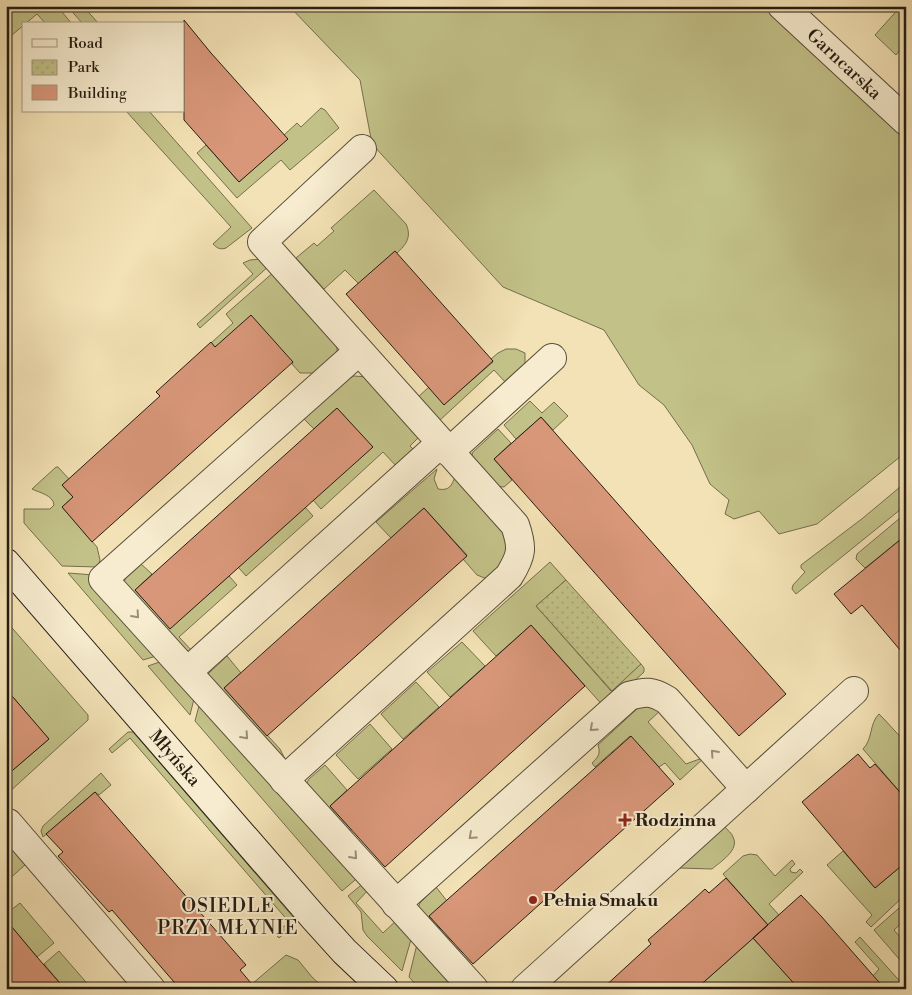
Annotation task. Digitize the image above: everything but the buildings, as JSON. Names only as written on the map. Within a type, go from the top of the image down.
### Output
[{"type":"street","name":"Garncarska","points":[[782,6],[906,121]]},
{"type":"street","points":[[284,780],[509,576],[518,561],[520,541],[515,525],[262,242],[362,149]]},
{"type":"street","points":[[359,351],[103,579],[474,989]]},
{"type":"street","points":[[187,672],[445,447],[552,358]]},
{"type":"street","name":"Młyńska","points":[[6,563],[344,951],[384,989]]},
{"type":"street","points":[[525,989],[854,691]]},
{"type":"street","points":[[396,904],[630,696],[643,692],[655,693],[667,700],[746,789]]},
{"type":"street","points":[[8,823],[152,989]]},
{"type":"street","name":"Młyńska","points":[[344,951],[360,989]]},
{"type":"green space","points":[[6,6],[57,6],[70,22],[44,22],[37,14],[27,22],[22,22],[22,27],[6,40]]},
{"type":"green space","points":[[67,6],[83,6],[97,22],[81,22]]},
{"type":"green space","points":[[289,6],[764,6],[906,137],[906,452],[817,524],[779,534],[759,511],[734,519],[725,514],[729,500],[710,484],[692,445],[664,405],[639,385],[604,330],[503,287],[372,144],[360,80]]},
{"type":"green space","points":[[901,6],[906,6],[906,43],[896,55],[875,35]]},
{"type":"green space","points":[[321,108],[325,110],[339,128],[290,170],[281,160],[237,198],[197,153],[206,145],[239,182],[287,139],[284,135],[297,123],[301,127]]},
{"type":"green space","points":[[127,112],[150,112],[252,228],[226,248],[217,248],[213,244],[231,227]]},
{"type":"green space","points":[[374,190],[406,224],[408,229],[407,240],[397,253],[395,251],[359,284],[345,270],[324,289],[296,258],[314,243],[317,246],[334,231],[331,228]]},
{"type":"green space","points":[[260,259],[270,265],[200,328],[197,324],[253,274],[243,263]]},
{"type":"green space","points":[[275,271],[337,343],[337,355],[320,373],[300,373],[292,364],[293,362],[215,347],[211,343],[233,323],[226,314]]},
{"type":"green space","points":[[506,349],[516,349],[525,353],[525,370],[507,384],[494,370],[439,421],[418,397],[429,387],[444,404],[493,362],[491,359]]},
{"type":"green space","points":[[354,376],[368,377],[421,435],[410,446],[417,453],[399,469],[383,452],[321,509],[313,500],[372,447],[337,408],[314,429],[303,418],[347,379]]},
{"type":"green space","points":[[530,401],[542,413],[554,402],[568,416],[553,430],[541,417],[516,439],[504,425]]},
{"type":"green space","points":[[498,429],[511,443],[494,459],[512,480],[504,487],[496,486],[473,459],[472,453]]},
{"type":"green space","points":[[56,467],[69,479],[62,485],[73,497],[62,507],[97,547],[100,560],[98,567],[62,566],[24,523],[24,509],[50,509],[54,505],[49,497],[32,489]]},
{"type":"green space","points":[[437,469],[434,479],[438,489],[450,487],[455,476],[504,531],[509,544],[508,563],[487,579],[477,575],[463,559],[467,555],[424,508],[391,538],[376,522]]},
{"type":"green space","points":[[906,482],[906,505],[796,594],[792,589],[793,585],[805,572],[801,565],[863,518]]},
{"type":"green space","points":[[305,507],[313,516],[246,576],[238,567]]},
{"type":"green space","points":[[906,513],[906,535],[865,568],[856,559],[857,554]]},
{"type":"green space","points":[[550,562],[566,580],[536,606],[611,691],[641,664],[644,668],[644,672],[605,708],[531,625],[496,656],[473,631]]},
{"type":"green space","points":[[141,564],[152,574],[135,590],[170,628],[229,576],[237,585],[179,637],[195,654],[188,654],[124,584],[125,579]]},
{"type":"green space","points":[[68,573],[94,575],[163,654],[143,660]]},
{"type":"green space","points":[[566,580],[641,664],[612,691],[536,606]]},
{"type":"green space","points":[[6,621],[88,715],[88,720],[6,795],[6,776],[49,739],[6,689]]},
{"type":"green space","points":[[462,642],[485,666],[450,697],[427,672]]},
{"type":"green space","points":[[227,656],[241,673],[224,688],[280,749],[285,764],[207,680],[208,674]]},
{"type":"green space","points":[[168,659],[196,691],[190,715],[148,666]]},
{"type":"green space","points":[[416,682],[439,707],[403,739],[381,714]]},
{"type":"green space","points":[[201,698],[361,875],[342,891],[195,721]]},
{"type":"green space","points":[[645,704],[662,709],[648,722],[686,764],[705,757],[680,780],[665,763],[659,767],[630,736],[595,767],[592,763],[598,755],[598,745],[638,708]]},
{"type":"green space","points":[[879,714],[906,743],[906,799],[863,749]]},
{"type":"green space","points":[[370,724],[392,749],[358,779],[336,755]]},
{"type":"green space","points":[[128,732],[133,732],[294,918],[295,924],[279,938],[275,934],[289,922],[130,738],[112,753],[109,749]]},
{"type":"green space","points":[[325,765],[347,790],[330,806],[352,830],[339,829],[306,784]]},
{"type":"green space","points":[[101,773],[111,785],[99,795],[95,792],[43,837],[41,831],[43,826]]},
{"type":"green space","points":[[725,827],[732,834],[734,846],[724,859],[712,869],[679,868]]},
{"type":"green space","points":[[6,847],[17,852],[26,864],[6,882]]},
{"type":"green space","points":[[843,851],[875,888],[906,862],[906,894],[871,927],[866,922],[872,915],[827,865]]},
{"type":"green space","points":[[757,855],[775,876],[792,860],[795,864],[790,869],[791,872],[796,873],[800,869],[803,872],[769,904],[779,915],[768,925],[723,874],[743,856]]},
{"type":"green space","points":[[366,881],[371,887],[356,903],[383,933],[399,918],[412,936],[402,971],[367,936],[363,930],[361,912],[348,896]]},
{"type":"green space","points":[[436,887],[447,901],[429,917],[472,965],[469,967],[418,908],[420,903]]},
{"type":"green space","points":[[906,902],[906,919],[894,930],[906,944],[906,967],[874,930]]},
{"type":"green space","points":[[20,903],[54,943],[37,957],[6,920],[6,914]]},
{"type":"green space","points":[[860,937],[906,989],[885,989],[873,976],[879,969],[855,942]]},
{"type":"green space","points":[[753,938],[799,989],[696,989]]},
{"type":"green space","points":[[418,940],[457,984],[454,989],[423,989],[418,987],[409,977]]},
{"type":"green space","points":[[59,951],[92,989],[65,989],[44,964]]},
{"type":"green space","points":[[286,955],[298,960],[325,989],[256,989],[252,984]]},
{"type":"place","name":"Rodzinna","points":[[625,820]]},
{"type":"place","name":"Pełnia Smaku","points":[[533,900]]},
{"type":"district","name":"OSIEDLE PRZY MŁYNIE","points":[[228,917]]}]
